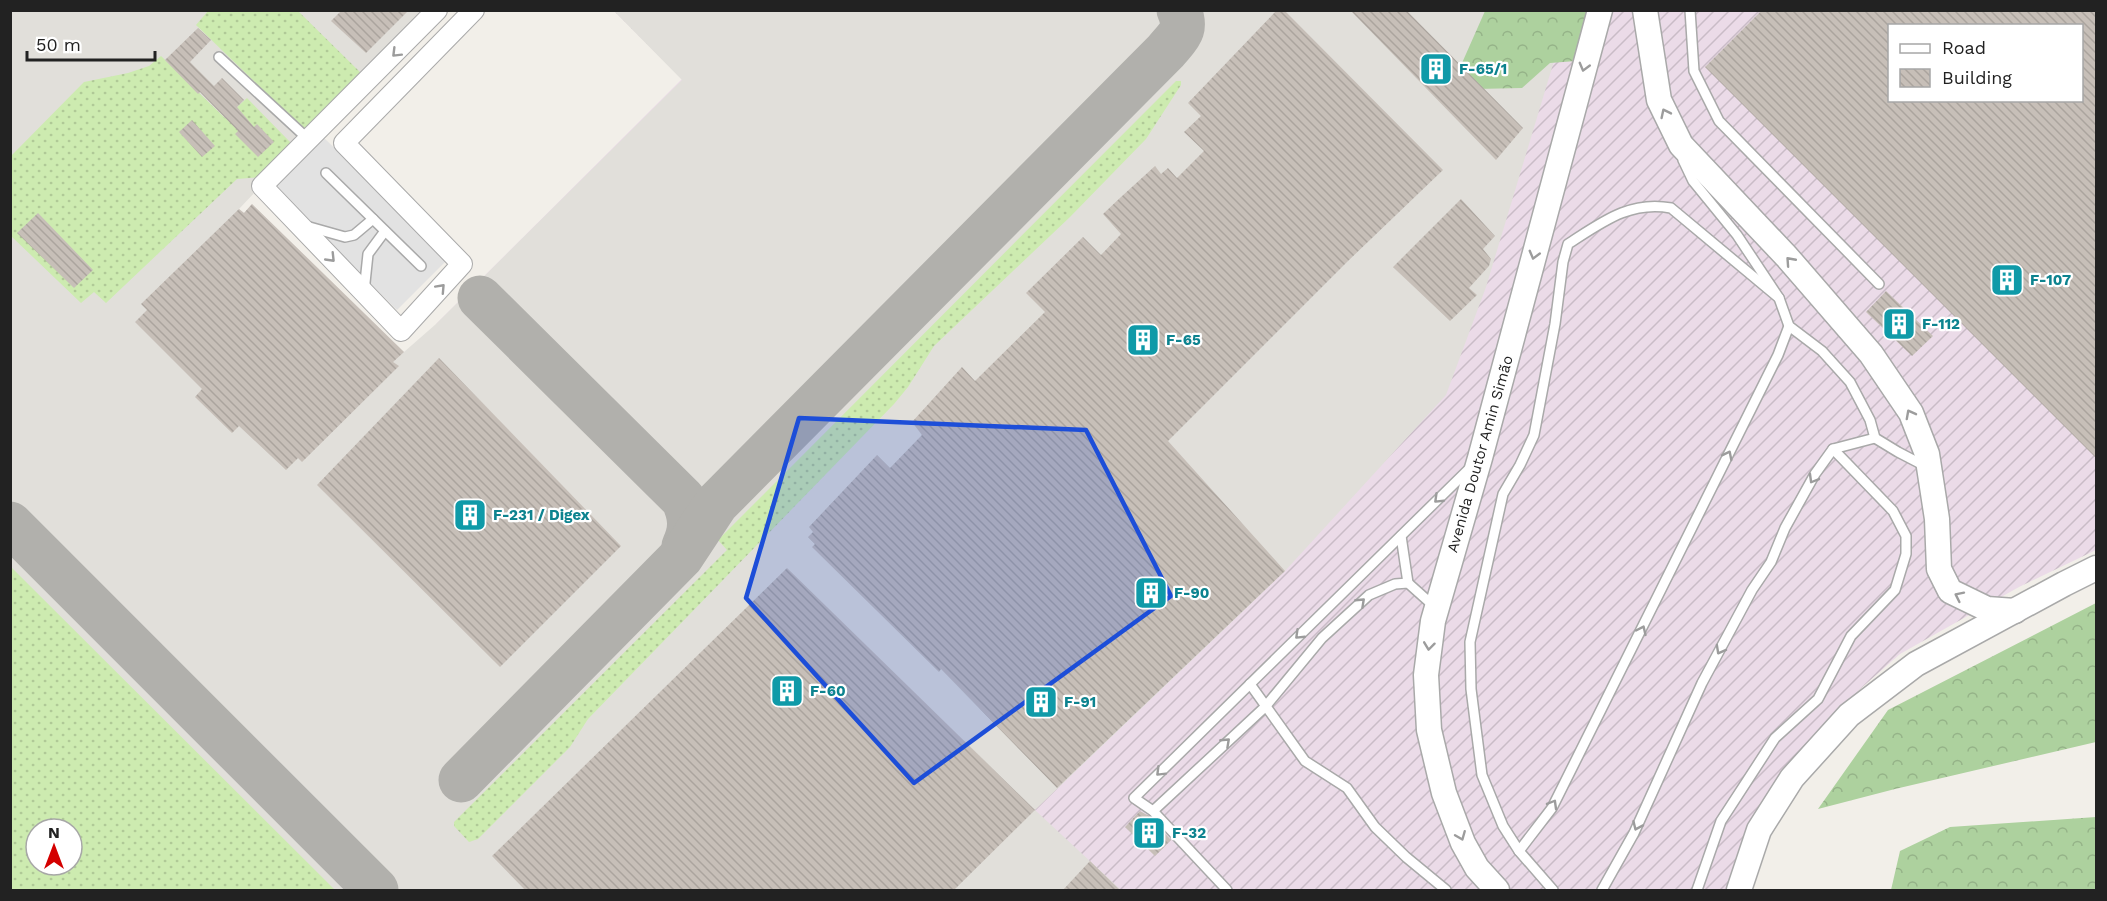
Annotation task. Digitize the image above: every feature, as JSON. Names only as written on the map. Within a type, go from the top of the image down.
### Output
[{"type":"street","points":[[437,10],[262,186],[401,331],[462,264],[344,143],[474,10]]},
{"type":"street","name":"Avenida Doutor Amin Simão","points":[[1497,891],[1477,868],[1463,843],[1444,793],[1429,730],[1426,675],[1433,621],[1480,458],[1600,10]]},
{"type":"street","points":[[1645,10],[1659,100],[1679,140],[1723,191],[1787,257],[1871,354],[1911,413],[1927,454],[1927,467],[1937,519],[1939,569],[1950,591],[1987,609],[2015,611]]},
{"type":"street","points":[[1739,891],[1760,830],[1792,778],[1849,715],[1916,664],[2097,568]]},
{"type":"lane","points":[[1690,10],[1694,70],[1719,121],[1879,284]]},
{"type":"lane","points":[[219,57],[308,140]]},
{"type":"lane","points":[[1679,140],[1678,148],[1694,181],[1737,235],[1779,298],[1789,326],[1822,351],[1850,382],[1870,420],[1875,438],[1927,467]]},
{"type":"lane","points":[[326,173],[421,266]]},
{"type":"lane","points":[[1553,891],[1519,851],[1503,825],[1482,775],[1471,688],[1470,642],[1503,494],[1534,435],[1568,244],[1599,224],[1629,209],[1657,205],[1671,208],[1779,298]]},
{"type":"lane","points":[[298,224],[345,237],[354,235],[373,219]]},
{"type":"lane","points":[[364,293],[368,254],[385,231]]},
{"type":"lane","points":[[1519,851],[1552,807],[1778,355],[1789,326]]},
{"type":"lane","points":[[1602,891],[1634,832],[1702,683],[1752,590],[1771,562],[1785,528],[1815,474],[1833,449],[1875,438]]},
{"type":"lane","points":[[1697,891],[1721,821],[1775,738],[1818,699],[1851,636],[1895,590],[1906,554],[1906,536],[1893,511],[1833,449]]},
{"type":"lane","points":[[1227,891],[1152,811],[1134,798],[1480,458]]},
{"type":"lane","points":[[1401,536],[1408,583],[1437,608]]},
{"type":"lane","points":[[1152,811],[1265,706],[1322,638],[1369,595],[1395,584],[1408,583]]},
{"type":"lane","points":[[1250,684],[1305,760],[1347,788],[1375,827],[1446,891]]},
{"type":"highlighted area","points":[[799,418],[1086,430],[1171,596],[914,783],[746,598]]},
{"type":"shaded area","points":[[10,11],[426,11],[239,209],[244,213],[252,204],[404,352],[436,324],[682,80],[614,11],[1569,11],[1486,287],[1446,395],[1285,571],[1035,810],[1121,890],[11,890]]},
{"type":"shaded area","points":[[614,11],[2096,11],[2096,550],[2019,587],[1900,654],[1859,690],[1781,771],[1757,810],[1736,857],[1727,890],[480,890],[436,324],[682,79]]},
{"type":"shaded area","points":[[324,138],[449,258],[397,310],[273,188]]},
{"type":"green space","points":[[208,11],[298,11],[363,75],[306,132],[196,25]]},
{"type":"green space","points":[[1485,11],[1590,11],[1576,61],[1550,63],[1522,88],[1476,89],[1462,63]]},
{"type":"green space","points":[[161,56],[225,118],[247,98],[291,143],[290,149],[261,177],[237,179],[106,303],[94,292],[81,303],[11,236],[11,156],[84,82],[149,66]]},
{"type":"green space","points":[[1176,81],[1181,81],[1181,85],[1146,139],[1070,217],[934,346],[908,387],[894,404],[588,719],[570,747],[478,839],[469,842],[454,826],[454,822],[727,550],[718,540]]},
{"type":"green space","points":[[11,567],[335,890],[11,890]]},
{"type":"green space","points":[[2096,603],[2096,742],[1818,809],[1888,710]]},
{"type":"green space","points":[[2096,817],[2096,890],[1891,890],[1900,851],[1950,827]]},
{"type":"building","points":[[342,10],[409,10],[366,53],[331,21]]},
{"type":"building","name":"F-65","points":[[1277,10],[1284,10],[1443,170],[1348,261],[1168,441],[1285,571],[1057,788],[941,669],[939,672],[812,547],[815,544],[808,537],[813,532],[809,527],[877,455],[890,468],[922,435],[912,422],[962,367],[975,381],[1045,312],[1026,293],[1083,237],[1101,255],[1121,234],[1103,214],[1155,166],[1161,174],[1168,168],[1177,178],[1204,151],[1184,132],[1201,116],[1188,103]]},
{"type":"building","name":"F-65/1","points":[[1350,10],[1406,10],[1523,128],[1496,160]]},
{"type":"building","name":"F-107","points":[[1762,10],[2097,10],[2097,459],[1705,67]]},
{"type":"building","points":[[198,28],[211,40],[190,62],[214,86],[222,78],[244,100],[237,107],[254,127],[257,124],[274,142],[258,157],[235,134],[238,131],[165,60]]},
{"type":"building","points":[[192,120],[215,146],[202,157],[179,132]]},
{"type":"building","points":[[1461,199],[1495,236],[1483,249],[1491,259],[1489,266],[1469,288],[1477,295],[1450,321],[1393,267]]},
{"type":"building","points":[[252,204],[404,352],[393,362],[399,366],[302,462],[298,458],[286,470],[239,426],[232,433],[195,397],[202,389],[135,322],[147,310],[141,304],[239,209],[244,213]]},
{"type":"building","points":[[38,213],[93,270],[74,288],[17,233]]},
{"type":"building","name":"F-112","points":[[1886,291],[1933,336],[1912,356],[1866,312]]},
{"type":"building","name":"F-231 / Digex","points":[[439,358],[621,546],[500,667],[317,485]]},
{"type":"building","name":"F-60","points":[[787,568],[1035,810],[953,891],[526,891],[492,856]]},
{"type":"building","name":"F-32","points":[[1140,811],[1149,816],[1171,840],[1155,856],[1125,827]]},
{"type":"building","points":[[1090,861],[1121,891],[1062,891]]},
{"type":"taxiway","points":[[461,780],[681,557],[716,504],[1166,51],[1178,37],[1182,28],[1182,17],[1179,10]]},
{"type":"taxiway","points":[[480,298],[683,499],[690,522],[684,546]]},
{"type":"taxiway","points":[[10,524],[376,890]]},
{"type":"place","name":"F-65/1","points":[[1436,69]]},
{"type":"place","name":"F-107","points":[[2007,280]]},
{"type":"place","name":"F-112","points":[[1899,324]]},
{"type":"place","name":"F-65","points":[[1143,340]]},
{"type":"place","name":"F-231 / Digex","points":[[470,515]]},
{"type":"place","name":"F-90","points":[[1151,593]]},
{"type":"place","name":"F-60","points":[[787,691]]},
{"type":"place","name":"F-91","points":[[1041,702]]},
{"type":"place","name":"F-32","points":[[1149,833]]}]
